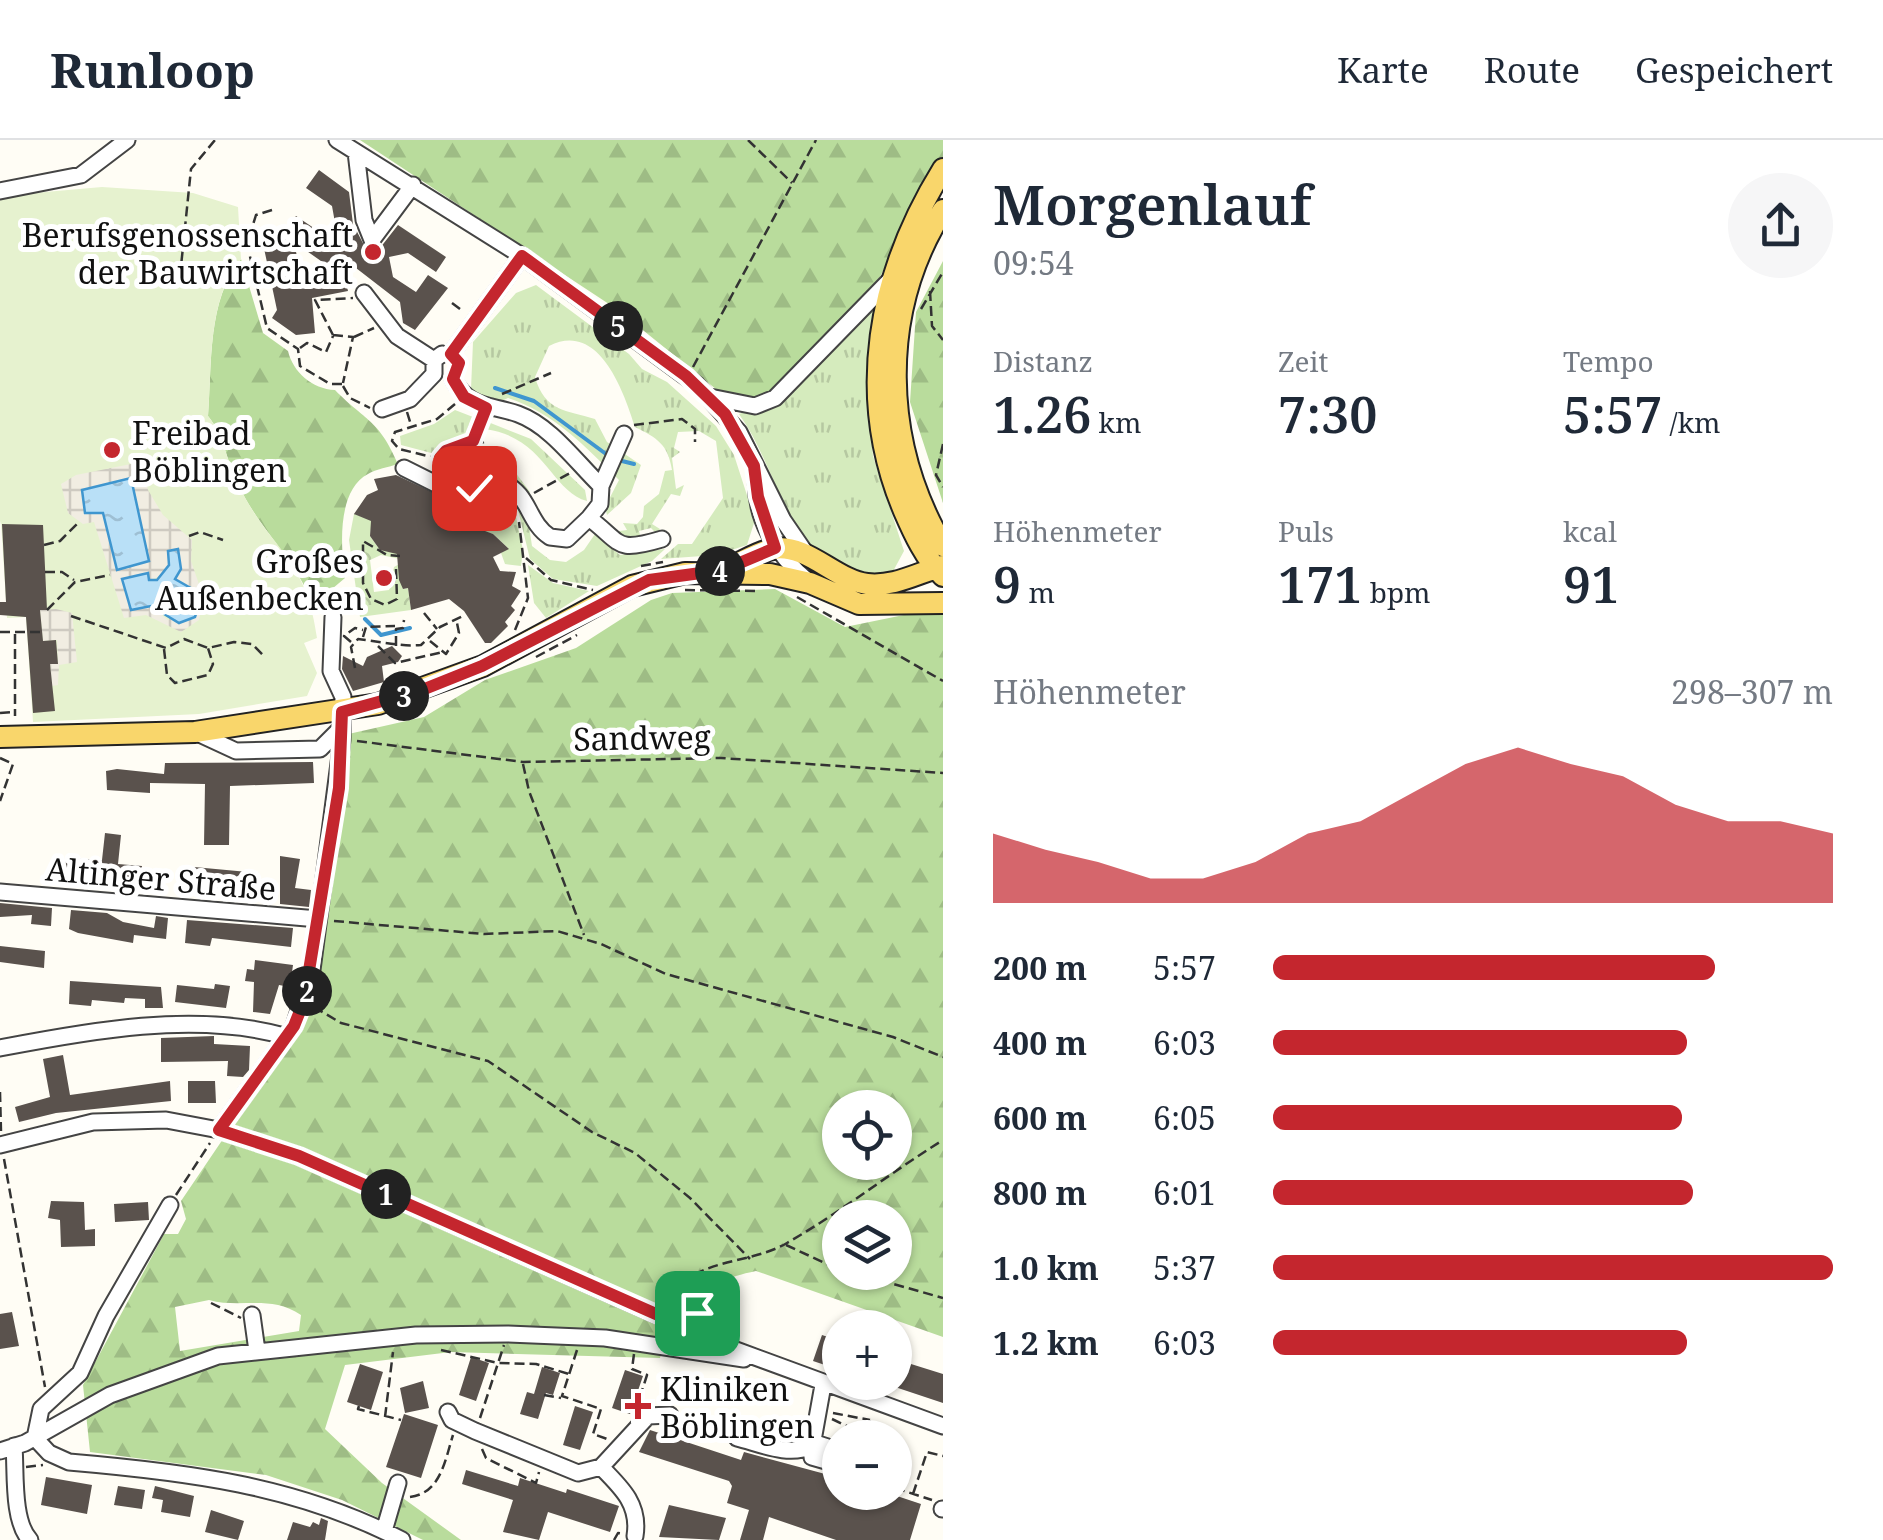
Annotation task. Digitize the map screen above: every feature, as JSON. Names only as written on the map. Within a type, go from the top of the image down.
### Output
[{"type":"main road","points":[[941,572],[911,526],[886,461],[876,381],[878,342],[891,280],[917,214],[943,169]]},
{"type":"main road","points":[[943,210],[908,283],[894,382],[908,472],[943,546]]},
{"type":"main road","points":[[899,582],[910,557],[911,526]]},
{"type":"main road","points":[[723,570],[783,547],[808,556],[851,581],[899,582],[941,572]]},
{"type":"main road","points":[[0,737],[342,726],[482,666],[618,592],[666,576],[752,571],[810,583],[852,603],[943,603]]},
{"type":"main road","points":[[899,604],[941,572]]},
{"type":"street","points":[[0,191],[82,176],[127,140]]},
{"type":"street","points":[[337,140],[522,256],[710,397],[739,432],[757,473],[758,497],[783,547],[810,583]]},
{"type":"street","points":[[356,152],[364,220],[372,240],[413,185]]},
{"type":"street","points":[[425,358],[451,354],[522,256]]},
{"type":"street","points":[[710,397],[754,406],[781,394],[832,336],[891,280]]},
{"type":"street","points":[[364,292],[382,321],[425,358],[442,380],[453,379],[460,369],[451,354]]},
{"type":"street","points":[[382,409],[410,399],[425,358]]},
{"type":"street","points":[[453,379],[464,397],[477,405],[534,422],[601,486]]},
{"type":"street","points":[[503,484],[496,496],[483,497],[474,484],[481,471],[496,471],[503,484],[524,499],[541,532],[567,539],[600,504],[601,486],[624,434]]},
{"type":"street","points":[[404,468],[444,488],[458,483]]},
{"type":"street","points":[[589,518],[615,544],[626,548],[662,538]]},
{"type":"street","points":[[752,571],[783,547]]},
{"type":"street","points":[[195,732],[236,751],[320,749],[342,726],[343,697],[330,670],[333,618]]},
{"type":"street","name":"Altinger Straße","points":[[217,1133],[304,1001],[342,726]]},
{"type":"street","name":"Altinger Straße","points":[[0,892],[318,919]]},
{"type":"street","points":[[0,1048],[81,1032],[162,1024],[284,1036]]},
{"type":"street","points":[[1,1145],[93,1122],[166,1120],[299,1156],[822,1385]]},
{"type":"street","points":[[34,1438],[48,1399],[80,1373],[106,1316],[170,1205]]},
{"type":"street","points":[[683,1326],[697,1313]]},
{"type":"street","points":[[252,1316],[257,1351]]},
{"type":"street","points":[[30,1540],[20,1512],[16,1472],[7,1449],[110,1395],[180,1366],[257,1351],[416,1335],[508,1334],[604,1338],[768,1362]]},
{"type":"street","points":[[822,1390],[812,1444],[812,1456],[822,1460]]},
{"type":"street","points":[[867,1400],[943,1426]]},
{"type":"street","points":[[448,1412],[452,1420],[578,1473],[601,1466],[648,1416],[670,1415]]},
{"type":"street","points":[[34,1438],[56,1458],[264,1486],[402,1540]]},
{"type":"street","points":[[737,1438],[800,1452],[812,1444],[822,1446]]},
{"type":"street","points":[[601,1466],[633,1505],[638,1516],[635,1536]]},
{"type":"street","points":[[384,1531],[396,1491]]},
{"type":"path","points":[[180,276],[191,169],[215,140]]},
{"type":"path","points":[[748,140],[793,184]]},
{"type":"path","points":[[686,376],[816,140]]},
{"type":"path","points":[[272,210],[256,215],[247,244],[251,266],[266,328],[298,349]]},
{"type":"path","points":[[917,317],[943,272]]},
{"type":"path","points":[[930,291],[932,326],[943,340]]},
{"type":"path","points":[[298,349],[307,342],[326,352],[333,335],[315,300],[352,298],[364,292]]},
{"type":"path","points":[[452,304],[464,312]]},
{"type":"path","points":[[333,335],[353,337],[372,330]]},
{"type":"path","points":[[353,337],[343,384],[360,406],[382,409]]},
{"type":"path","points":[[298,349],[300,366],[330,384],[343,384]]},
{"type":"path","points":[[498,396],[551,372]]},
{"type":"path","points":[[464,409],[456,403],[437,419],[395,432],[392,440],[398,449],[440,458],[458,483],[460,510],[470,524]]},
{"type":"path","points":[[472,413],[481,414],[473,441]]},
{"type":"path","points":[[624,434],[632,426],[674,417],[692,424],[695,442]]},
{"type":"path","points":[[440,458],[446,451],[473,441],[484,442]]},
{"type":"path","points":[[943,444],[936,475],[943,488]]},
{"type":"path","points":[[524,499],[564,480],[578,464]]},
{"type":"path","points":[[470,524],[483,497]]},
{"type":"path","points":[[470,524],[512,506],[524,538],[528,598],[511,639]]},
{"type":"path","points":[[44,545],[60,541],[80,521]]},
{"type":"path","points":[[189,536],[200,532],[223,540]]},
{"type":"path","points":[[364,536],[365,592],[378,604],[397,599],[396,570]]},
{"type":"path","points":[[363,542],[400,556]]},
{"type":"path","points":[[364,558],[378,550]]},
{"type":"path","points":[[525,557],[551,580],[595,591]]},
{"type":"path","points":[[45,572],[62,572],[75,582]]},
{"type":"path","points":[[47,610],[75,582],[110,575]]},
{"type":"path","points":[[518,580],[525,581]]},
{"type":"path","points":[[791,592],[943,680]]},
{"type":"path","points":[[424,612],[437,630]]},
{"type":"path","points":[[356,666],[352,643],[344,636],[364,628],[396,631],[411,646],[432,639],[437,630],[466,615]]},
{"type":"path","points":[[71,616],[165,648],[184,639],[208,648],[234,642],[252,644],[262,656]]},
{"type":"path","points":[[354,618],[364,628]]},
{"type":"path","points":[[377,645],[404,628],[404,620]]},
{"type":"path","points":[[363,638],[377,645],[394,663],[446,654],[456,641],[456,622]]},
{"type":"path","points":[[363,638],[364,628]]},
{"type":"path","points":[[396,631],[396,646]]},
{"type":"path","points":[[0,632],[42,632]]},
{"type":"path","points":[[0,712],[15,714],[15,634]]},
{"type":"path","points":[[352,643],[363,638]]},
{"type":"path","points":[[432,639],[442,652]]},
{"type":"path","points":[[165,648],[166,674],[175,682],[186,683],[208,675],[213,664],[208,648]]},
{"type":"path","name":"Sandweg","points":[[342,726],[523,762],[721,758],[943,773]]},
{"type":"path","points":[[0,758],[14,764],[0,801]]},
{"type":"path","points":[[523,762],[529,791],[585,938]]},
{"type":"path","points":[[318,919],[391,929],[558,931],[585,938],[666,974],[893,1037],[943,1057]]},
{"type":"path","points":[[304,1001],[341,1023],[488,1061],[592,1132],[635,1153],[690,1198],[750,1259]]},
{"type":"path","points":[[0,1092],[1,1145],[48,1399]]},
{"type":"path","points":[[170,1205],[217,1133]]},
{"type":"path","points":[[697,1313],[686,1280],[708,1265],[750,1259],[784,1245],[943,1140]]},
{"type":"path","points":[[784,1245],[822,1262]]},
{"type":"path","points":[[912,1289],[943,1298]]},
{"type":"path","points":[[211,1303],[242,1319],[252,1316]]},
{"type":"path","points":[[483,1408],[508,1334]]},
{"type":"path","points":[[440,1350],[498,1363],[536,1364],[569,1374]]},
{"type":"path","points":[[544,1395],[560,1400],[576,1351]]},
{"type":"path","points":[[386,1418],[393,1352]]},
{"type":"path","points":[[632,1369],[647,1375],[640,1397]]},
{"type":"path","points":[[482,1382],[491,1384]]},
{"type":"path","points":[[562,1396],[602,1409],[594,1434]]},
{"type":"path","points":[[359,1406],[401,1420]]},
{"type":"path","points":[[833,1412],[870,1420],[865,1436],[830,1418],[833,1412]]},
{"type":"path","points":[[440,1428],[466,1440]]},
{"type":"path","points":[[586,1432],[607,1439]]},
{"type":"path","points":[[396,1491],[420,1496],[430,1488],[441,1476],[453,1434]]},
{"type":"path","points":[[480,1446],[486,1458],[536,1482],[543,1461]]},
{"type":"path","points":[[943,1456],[927,1452],[913,1494],[943,1509]]},
{"type":"path","points":[[16,1472],[47,1465],[56,1458]]},
{"type":"green space","points":[[360,140],[943,140],[943,192],[927,182],[880,277],[789,381],[756,401],[722,394],[618,310]]},
{"type":"green space","name":"Freibad Böblingen","points":[[102,187],[193,193],[238,207],[241,259],[222,293],[217,313],[208,416],[251,508],[286,555],[305,589],[317,638],[304,643],[317,673],[307,696],[199,714],[33,722],[26,617],[7,618],[1,521],[0,525],[0,196]]},
{"type":"green space","points":[[241,259],[263,333],[288,351],[305,378],[335,390],[371,422],[398,464],[368,474],[350,493],[343,522],[345,578],[313,605],[297,573],[247,502],[208,416],[217,313],[230,275]]},
{"type":"green space","points":[[943,261],[943,503],[910,402],[916,312]]},
{"type":"green space","points":[[536,285],[629,354],[642,369],[667,382],[716,426],[734,455],[755,520],[747,545],[716,555],[661,559],[678,544],[692,544],[723,498],[716,441],[699,431],[678,432],[674,448],[680,452],[672,458],[676,489],[684,485],[680,496],[671,494],[652,524],[660,529],[657,534],[651,528],[639,531],[641,539],[628,542],[612,532],[627,530],[623,523],[637,524],[643,517],[644,506],[659,494],[665,471],[672,470],[660,443],[635,427],[607,364],[582,343],[567,341],[549,346],[535,377],[551,403],[595,419],[607,442],[641,465],[631,493],[607,515],[605,507],[619,480],[582,444],[525,404],[508,398],[493,405],[471,389],[473,342],[516,293]]},
{"type":"green space","points":[[877,301],[869,411],[873,456],[904,551],[891,575],[856,572],[829,561],[809,543],[793,520],[739,414],[787,396]]},
{"type":"green space","points":[[455,410],[473,417],[490,414],[488,422],[531,439],[585,490],[587,501],[564,487],[521,442],[505,434],[485,429],[482,439],[446,445],[439,455],[401,445],[400,436],[434,424]]},
{"type":"green space","points":[[480,443],[476,457],[512,468],[530,492],[526,495],[496,466],[481,466],[461,477],[447,462],[449,451]]},
{"type":"green space","points":[[520,504],[528,519],[532,546],[550,560],[566,562],[584,550],[595,534],[620,555],[665,549],[652,561],[597,586],[553,579],[530,559],[517,506]]},
{"type":"green space","points":[[510,511],[515,512],[523,550],[521,566],[505,564],[501,553],[508,548],[493,534],[479,530]]},
{"type":"green space","points":[[354,514],[372,520],[370,536],[380,550],[401,553],[400,559],[381,555],[370,560],[374,592],[389,590],[394,567],[401,563],[403,589],[408,588],[411,610],[360,617],[349,540]]},
{"type":"green space","points":[[528,565],[553,583],[589,591],[546,618],[534,603]]},
{"type":"green space","points":[[775,589],[845,627],[943,607],[943,1337],[912,1326],[912,1310],[866,1310],[756,1271],[719,1282],[693,1299],[675,1324],[660,1358],[451,1352],[345,1365],[325,1429],[382,1483],[461,1540],[423,1540],[342,1500],[266,1475],[90,1452],[83,1385],[164,1234],[178,1234],[186,1219],[181,1201],[305,1018],[315,989],[347,788],[344,735],[424,717],[485,680],[576,648],[651,600],[672,593]],"holes":[[[209,1300],[278,1305],[301,1315],[299,1331],[180,1351],[175,1307]]]},
{"type":"shaded area","points":[[141,462],[148,490],[163,515],[192,540],[191,561],[202,593],[199,620],[181,632],[146,615],[124,618],[94,522],[83,524],[68,513],[61,484],[76,475]],"holes":[[[170,565],[178,583],[191,587],[199,596],[168,620],[150,606],[149,581],[164,574]]]},
{"type":"shaded area","points":[[40,610],[72,613],[77,662],[59,665],[58,685],[52,686],[50,664],[58,663],[57,640],[43,641]]},
{"type":"water","points":[[131,478],[149,561],[117,570],[103,513],[85,513],[82,490]]},
{"type":"water","points":[[178,549],[181,569],[175,579],[196,591],[200,602],[195,617],[179,623],[151,606],[131,610],[122,579],[148,573],[149,580],[157,580],[169,565],[168,551]]},
{"type":"building","name":"Berufsgenossenschaft der Bauwirtschaft","points":[[319,170],[349,192],[353,224],[366,249],[380,248],[398,225],[446,257],[436,272],[408,253],[389,257],[393,277],[416,292],[428,275],[448,288],[415,330],[403,323],[400,302],[356,268],[345,278],[348,291],[312,298],[315,333],[296,335],[272,318],[277,310],[261,234],[288,228],[296,216],[339,245],[332,206],[306,188]],"holes":[[[294,242],[338,273],[301,276]]]},
{"type":"building","points":[[396,475],[447,499],[456,520],[493,534],[509,549],[493,557],[500,571],[516,572],[512,586],[521,591],[511,606],[515,610],[505,622],[508,626],[491,643],[485,643],[464,611],[449,599],[411,610],[408,588],[403,589],[399,580],[397,554],[380,550],[370,536],[371,521],[354,514],[367,495],[378,490],[374,479]]},
{"type":"building","points":[[2,524],[43,525],[47,610],[40,610],[43,641],[56,640],[58,664],[50,664],[55,711],[33,713],[26,617],[0,615],[0,602],[6,602]]},
{"type":"building","points":[[392,646],[402,656],[398,662],[382,666],[384,682],[353,691],[342,669],[343,656],[363,666],[367,657]]},
{"type":"building","points":[[313,762],[314,783],[230,786],[229,845],[204,845],[205,784],[150,783],[150,793],[107,790],[106,771],[117,769],[164,774],[165,763]]},
{"type":"building","points":[[105,833],[121,835],[118,864],[142,866],[140,885],[65,872],[66,858],[102,860]]},
{"type":"building","points":[[280,856],[300,859],[295,888],[311,890],[309,907],[280,904]]},
{"type":"building","points":[[194,867],[259,873],[256,895],[191,888]]},
{"type":"building","points":[[0,903],[52,908],[51,926],[31,924],[32,915],[0,917]]},
{"type":"building","points":[[71,910],[107,913],[123,922],[154,928],[156,916],[168,918],[166,939],[134,935],[133,943],[78,933],[69,929]]},
{"type":"building","points":[[187,920],[293,928],[291,947],[212,938],[210,946],[185,943]]},
{"type":"building","points":[[0,946],[45,951],[44,968],[0,962]]},
{"type":"building","points":[[255,960],[293,965],[290,987],[279,985],[270,1014],[253,1012],[254,982],[245,981],[247,969],[254,970]]},
{"type":"building","points":[[70,981],[161,987],[163,1008],[145,1008],[145,999],[125,998],[124,1003],[92,1000],[91,1006],[69,1004]]},
{"type":"building","points":[[215,984],[230,986],[226,1008],[175,1002],[177,985],[214,989]]},
{"type":"building","points":[[214,1036],[214,1044],[250,1046],[249,1070],[243,1077],[227,1076],[228,1061],[161,1062],[161,1038]]},
{"type":"building","points":[[63,1055],[70,1095],[170,1081],[171,1101],[56,1113],[19,1122],[15,1107],[50,1097],[43,1059]]},
{"type":"building","points":[[188,1081],[215,1081],[216,1103],[188,1103]]},
{"type":"building","points":[[51,1201],[84,1202],[85,1230],[95,1229],[95,1246],[61,1247],[60,1220],[48,1218]]},
{"type":"building","points":[[148,1202],[149,1220],[115,1222],[114,1204]]},
{"type":"building","points":[[12,1312],[19,1346],[0,1349],[0,1314]]},
{"type":"building","points":[[822,1335],[822,1364],[813,1361]]},
{"type":"building","points":[[471,1357],[489,1363],[476,1401],[459,1395]]},
{"type":"building","points":[[360,1364],[383,1372],[371,1410],[347,1402]]},
{"type":"building","name":"Kliniken Böblingen","points":[[912,1364],[943,1374],[943,1403],[912,1393]]},
{"type":"building","points":[[542,1367],[560,1373],[553,1395],[546,1393],[538,1419],[520,1414],[527,1392],[534,1394]]},
{"type":"building","points":[[625,1370],[643,1376],[630,1414],[612,1408]]},
{"type":"building","points":[[423,1381],[429,1408],[405,1413],[400,1388]]},
{"type":"building","points":[[575,1406],[593,1412],[580,1450],[563,1445]]},
{"type":"building","points":[[404,1414],[438,1425],[421,1478],[386,1467]]},
{"type":"building","points":[[650,1430],[741,1460],[744,1452],[822,1473],[822,1510],[912,1510],[912,1501],[921,1504],[910,1540],[836,1540],[769,1517],[763,1540],[740,1540],[749,1510],[727,1503],[732,1486],[729,1481],[639,1452]]},
{"type":"building","points":[[466,1470],[518,1486],[520,1478],[566,1493],[567,1489],[619,1506],[610,1532],[548,1512],[539,1540],[503,1532],[513,1500],[462,1484]]},
{"type":"building","points":[[46,1477],[92,1485],[87,1514],[41,1505]]},
{"type":"building","points":[[118,1486],[145,1490],[142,1509],[114,1505]]},
{"type":"building","points":[[155,1486],[194,1496],[190,1517],[161,1512],[163,1500],[152,1498]]},
{"type":"building","points":[[669,1505],[726,1518],[719,1540],[659,1537]]},
{"type":"building","points":[[211,1510],[244,1521],[238,1540],[205,1532]]},
{"type":"building","points":[[321,1518],[328,1521],[325,1540],[287,1540],[293,1522],[310,1527],[313,1522],[319,1525]]},
{"type":"waterway","points":[[495,388],[534,401],[606,454]]},
{"type":"waterway","points":[[622,461],[634,464]]},
{"type":"waterway","points":[[365,619],[381,635],[410,628]]},
{"type":"place","name":"Berufsgenossenschaft der Bauwirtschaft","points":[[373,252]]},
{"type":"place","name":"Freibad Böblingen","points":[[112,450]]},
{"type":"place","name":"Großes Außenbecken","points":[[384,578]]},
{"type":"place","name":"Kliniken Böblingen","points":[[638,1406]]},
{"type":"route","points":[[474,488],[474,484],[458,483],[440,458],[446,451],[473,441],[486,408],[460,394],[453,379],[460,369],[459,363],[451,354],[522,256],[686,376],[725,414],[744,441],[757,473],[758,497],[775,548],[723,570],[649,580],[618,592],[482,666],[422,690],[342,712],[339,788],[304,1001],[294,1026],[219,1130],[299,1156],[683,1326],[697,1313]]}]
